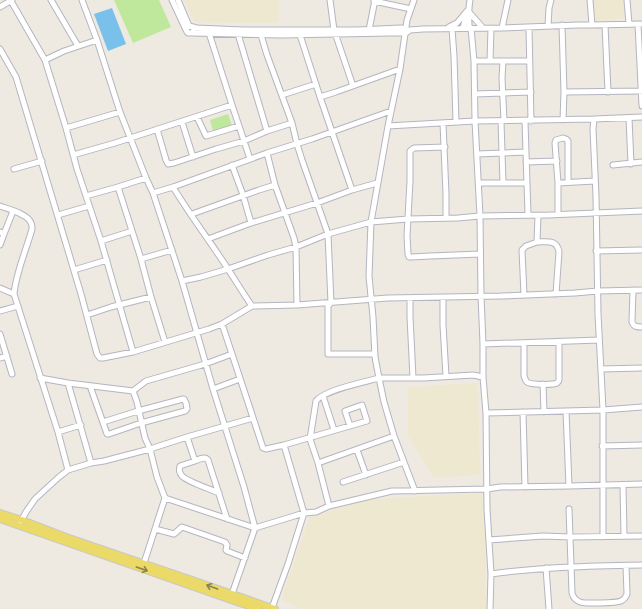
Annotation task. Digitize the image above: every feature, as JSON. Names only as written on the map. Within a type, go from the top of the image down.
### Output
[{"type":"main road","points":[[0,513],[20,522],[258,609]]},
{"type":"main road","points":[[0,519],[20,522],[274,608]]},
{"type":"street","points":[[0,7],[11,0],[45,60],[120,304],[133,352]]},
{"type":"street","points":[[51,0],[78,46]]},
{"type":"street","points":[[82,0],[97,40],[120,112],[153,193],[172,250],[255,528],[232,594]]},
{"type":"street","points":[[172,0],[190,29],[209,33],[238,34],[261,32],[407,31],[422,29],[440,30],[562,25],[592,26],[640,24],[642,106]]},
{"type":"street","points":[[178,0],[190,29]]},
{"type":"street","points":[[330,0],[335,32],[353,86]]},
{"type":"street","points":[[414,0],[407,20],[407,31],[370,222],[369,276],[372,299],[375,354],[384,402],[394,436],[415,491]]},
{"type":"street","points":[[470,0],[468,10],[468,28],[474,61],[475,121],[479,183],[483,377],[486,413],[487,489],[491,574],[490,609]]},
{"type":"street","points":[[502,28],[508,0]]},
{"type":"street","points":[[548,26],[551,0]]},
{"type":"street","points":[[590,0],[592,26]]},
{"type":"street","points":[[628,0],[629,24]]},
{"type":"street","points":[[369,30],[374,1],[396,3],[411,9]]},
{"type":"street","points":[[468,10],[483,28]]},
{"type":"street","points":[[440,30],[454,25],[468,10]]},
{"type":"street","points":[[562,25],[564,92],[563,120]]},
{"type":"street","points":[[605,25],[608,92]]},
{"type":"street","points":[[529,27],[531,120]]},
{"type":"street","points":[[490,61],[491,28]]},
{"type":"street","points":[[190,29],[220,29],[300,35],[369,30],[407,31]]},
{"type":"street","points":[[452,29],[456,122]]},
{"type":"street","points":[[261,32],[328,234],[331,303],[328,306],[328,354],[375,354]]},
{"type":"street","points":[[209,33],[250,159]]},
{"type":"street","points":[[238,34],[267,131]]},
{"type":"street","points":[[300,35],[352,190]]},
{"type":"street","points":[[45,60],[78,46],[97,40]]},
{"type":"street","points":[[0,49],[16,77],[87,314],[97,354],[100,358],[133,352],[197,333],[222,324],[252,306],[297,305],[372,299],[443,298],[642,290]]},
{"type":"street","points":[[474,61],[529,61]]},
{"type":"street","points":[[502,61],[503,183]]},
{"type":"street","points":[[320,97],[400,69]]},
{"type":"street","points":[[282,95],[316,84]]},
{"type":"street","points":[[564,92],[642,91]]},
{"type":"street","points":[[475,94],[531,92]]},
{"type":"street","points":[[73,155],[115,144],[232,105]]},
{"type":"street","points":[[153,193],[267,152],[297,144],[391,111]]},
{"type":"street","points":[[66,128],[120,112]]},
{"type":"street","points":[[197,117],[206,136],[240,126]]},
{"type":"street","points":[[388,126],[475,121],[642,117]]},
{"type":"street","points":[[629,118],[631,164]]},
{"type":"street","points":[[594,119],[596,251],[603,410],[603,537]]},
{"type":"street","points":[[525,121],[528,216]]},
{"type":"street","points":[[182,122],[194,157]]},
{"type":"street","points":[[157,129],[168,164],[244,141],[267,131],[292,123]]},
{"type":"street","points":[[443,123],[445,147],[446,218]]},
{"type":"street","points":[[558,214],[558,183],[555,143],[556,140],[563,138],[568,141],[568,182]]},
{"type":"street","points":[[445,147],[414,148],[410,152],[407,236],[408,254],[409,257],[480,254]]},
{"type":"street","points":[[267,152],[275,185],[296,247],[297,305]]},
{"type":"street","points":[[477,154],[526,152]]},
{"type":"street","points":[[14,169],[42,161]]},
{"type":"street","points":[[526,162],[557,161]]},
{"type":"street","points":[[613,165],[642,162]]},
{"type":"street","points":[[232,165],[243,195],[251,224]]},
{"type":"street","points":[[86,196],[146,178]]},
{"type":"street","points":[[558,183],[595,181]]},
{"type":"street","points":[[208,239],[352,190],[377,183]]},
{"type":"street","points":[[479,183],[527,183]]},
{"type":"street","points":[[192,214],[275,185]]},
{"type":"street","points":[[118,187],[141,259],[150,297],[165,342]]},
{"type":"street","points":[[173,187],[252,306]]},
{"type":"street","points":[[0,206],[26,216],[31,223],[32,229],[18,272],[14,294],[58,432],[68,470]]},
{"type":"street","points":[[58,215],[89,206]]},
{"type":"street","points":[[0,244],[2,233],[13,211]]},
{"type":"street","points":[[182,281],[228,269],[296,247],[328,234],[370,222],[480,216],[528,216],[642,211]]},
{"type":"street","points":[[537,242],[538,215]]},
{"type":"street","points":[[101,241],[132,231]]},
{"type":"street","points":[[524,295],[522,250],[526,246],[537,242],[553,243],[556,244],[558,248],[556,294]]},
{"type":"street","points":[[141,259],[172,250]]},
{"type":"street","points":[[596,251],[642,250]]},
{"type":"street","points":[[74,270],[106,260]]},
{"type":"street","points":[[0,288],[14,294]]},
{"type":"street","points":[[632,290],[632,322],[635,326],[642,327]]},
{"type":"street","points":[[87,314],[150,297]]},
{"type":"street","points":[[410,298],[413,378]]},
{"type":"street","points":[[443,298],[446,376]]},
{"type":"street","points":[[0,311],[18,306]]},
{"type":"street","points":[[222,324],[264,448],[266,449],[284,445],[334,430],[350,426],[367,421],[362,405],[345,411],[350,426]]},
{"type":"street","points":[[0,334],[12,374]]},
{"type":"street","points":[[483,344],[599,340]]},
{"type":"street","points":[[524,343],[524,376],[526,381],[528,383],[543,384],[556,383],[559,380],[559,342]]},
{"type":"street","points":[[40,378],[133,391],[146,381],[205,364],[232,354]]},
{"type":"street","points":[[0,358],[6,356]]},
{"type":"street","points":[[601,369],[642,368]]},
{"type":"street","points":[[329,506],[310,439],[316,401],[318,399],[340,389],[379,378],[395,379],[473,375],[483,377]]},
{"type":"street","points":[[213,389],[240,380]]},
{"type":"street","points":[[68,383],[91,463]]},
{"type":"street","points":[[543,384],[544,412]]},
{"type":"street","points":[[90,386],[107,434],[185,410],[187,409],[186,403],[183,399],[103,422]]},
{"type":"street","points":[[133,391],[145,438],[150,449],[157,477],[165,498],[144,563]]},
{"type":"street","points":[[323,396],[334,430]]},
{"type":"street","points":[[486,413],[603,410],[642,407]]},
{"type":"street","points":[[566,411],[569,486]]},
{"type":"street","points":[[523,412],[526,487]]},
{"type":"street","points":[[20,522],[35,499],[68,470],[150,449],[253,418]]},
{"type":"street","points":[[58,432],[81,425]]},
{"type":"street","points":[[318,463],[394,436]]},
{"type":"street","points":[[187,437],[195,461]]},
{"type":"street","points":[[274,608],[304,513],[284,445]]},
{"type":"street","points":[[602,446],[642,445]]},
{"type":"street","points":[[357,450],[366,475]]},
{"type":"street","points":[[219,493],[188,480],[179,471],[180,466],[204,458],[208,459],[219,493],[227,519]]},
{"type":"street","points":[[343,482],[404,462]]},
{"type":"street","points":[[165,498],[255,528],[304,513],[316,512],[329,506],[392,491],[642,484]]},
{"type":"street","points":[[623,485],[624,536]]},
{"type":"street","points":[[569,509],[573,597],[580,602],[620,601],[625,598],[627,592],[626,566]]},
{"type":"street","points":[[155,529],[174,534],[182,527],[226,542],[227,551],[245,558]]},
{"type":"street","points":[[489,540],[543,536],[642,536]]},
{"type":"street","points":[[491,574],[546,568],[642,565]]},
{"type":"street","points":[[546,568],[549,609]]},
{"type":"shaded area","points":[[184,0],[279,0],[278,23],[194,22]]},
{"type":"shaded area","points":[[593,0],[625,0],[626,18],[594,21]]},
{"type":"shaded area","points":[[478,383],[480,475],[434,478],[408,436],[408,387]]},
{"type":"shaded area","points":[[485,493],[486,609],[303,609],[281,600],[310,516],[372,499]]},
{"type":"green space","points":[[114,0],[159,0],[171,27],[133,43]]},
{"type":"green space","points":[[228,114],[232,125],[213,131],[210,120]]},
{"type":"water","points":[[112,8],[126,44],[108,51],[94,14]]}]
